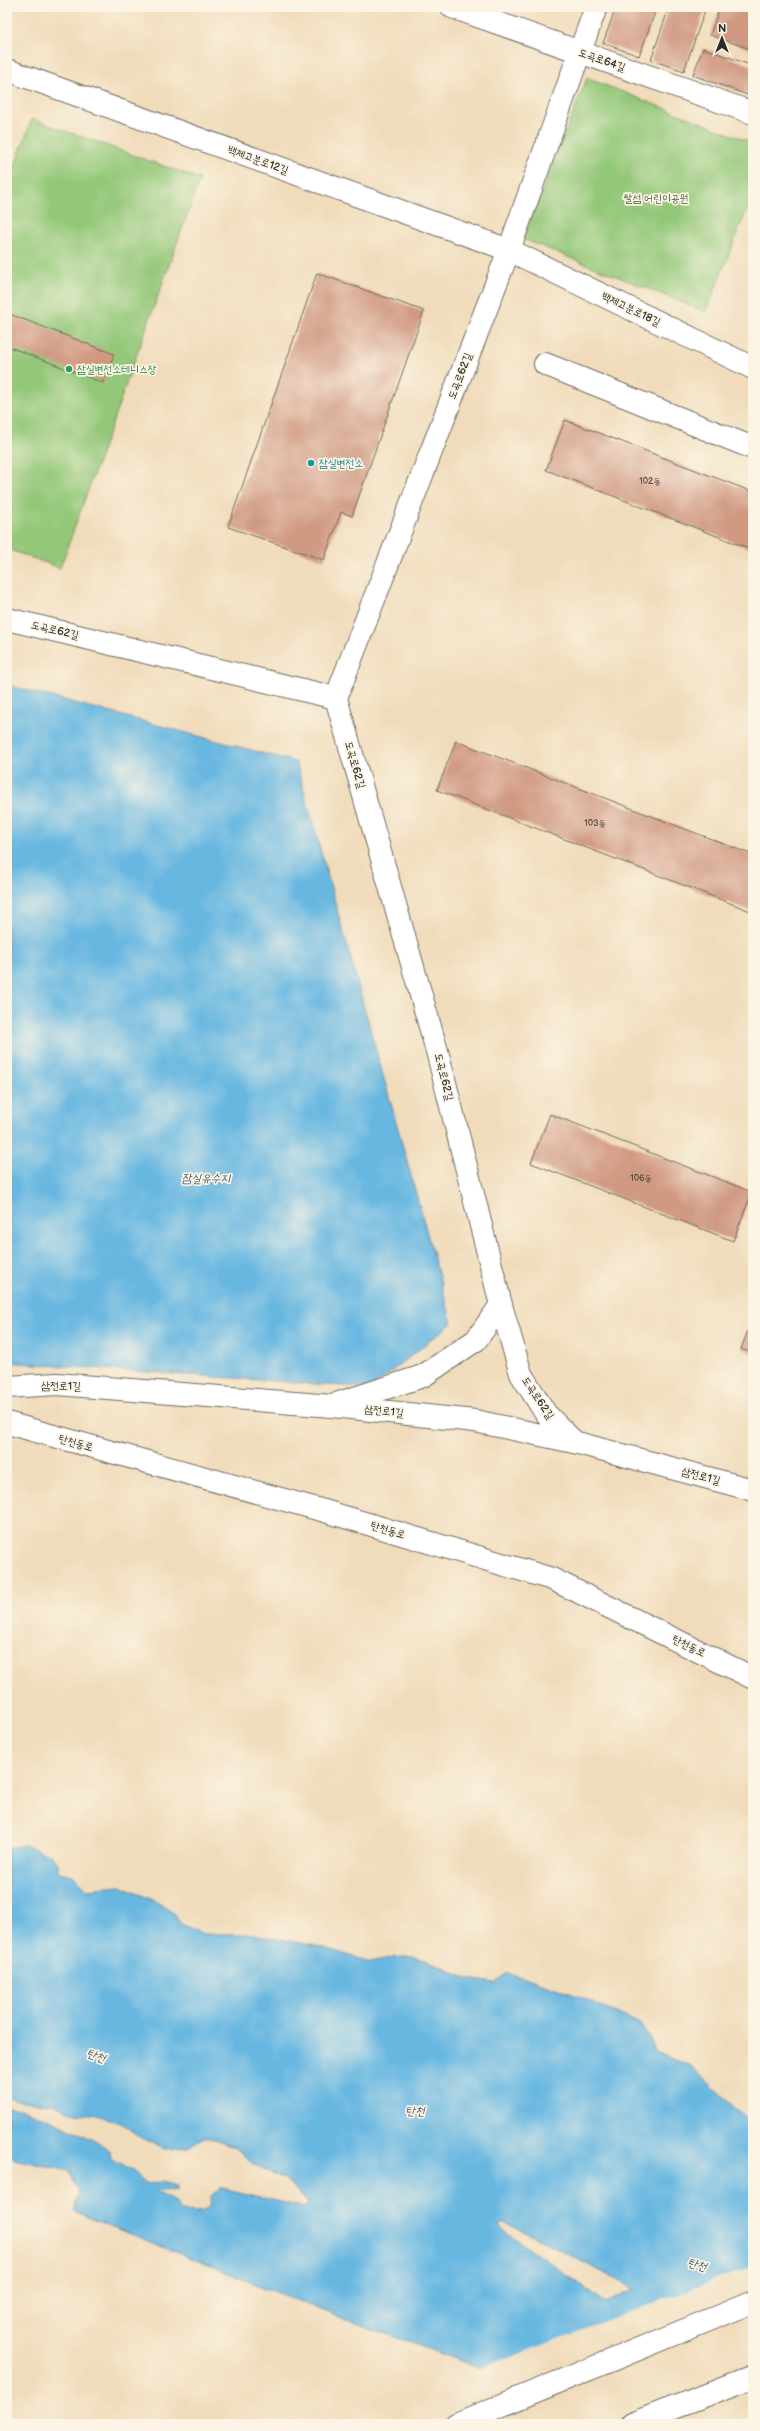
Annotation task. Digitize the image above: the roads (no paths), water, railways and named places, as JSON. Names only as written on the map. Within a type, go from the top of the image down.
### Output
[{"type":"street","name":"도곡로64길","points":[[452,7],[753,113]]},
{"type":"street","name":"도곡로62길","points":[[574,1442],[546,1414],[521,1374],[501,1305],[437,1051],[336,698],[509,250],[596,7]]},
{"type":"street","name":"백제고분로12길","points":[[7,70],[509,250]]},
{"type":"street","name":"백제고분로18길","points":[[509,250],[753,368]]},
{"type":"street","points":[[545,364],[753,448]]},
{"type":"street","name":"도곡로62길","points":[[7,619],[336,698]]},
{"type":"street","points":[[332,1406],[423,1376],[476,1340],[501,1305]]},
{"type":"street","name":"삼전로1길","points":[[7,1387],[57,1384],[332,1406],[475,1421],[574,1442],[753,1490]]},
{"type":"street","name":"탄천동로","points":[[7,1424],[328,1512],[552,1579],[753,1678]]},
{"type":"street","points":[[456,2424],[753,2302]]},
{"type":"street","points":[[631,2424],[753,2377]]},
{"type":"water","name":"잠실유수지","points":[[7,685],[296,762],[452,1323],[371,1388],[7,1362]]},
{"type":"water","name":"탄천","points":[[24,1845],[51,1855],[58,1863],[58,1872],[73,1875],[86,1889],[121,1886],[155,1901],[175,1914],[181,1924],[203,1934],[252,1934],[321,1947],[371,1962],[389,1958],[406,1957],[424,1960],[440,1965],[468,1979],[495,1983],[507,1974],[530,1979],[586,1999],[640,2024],[650,2037],[654,2052],[691,2066],[753,2125],[753,2424],[636,2424],[328,2313],[75,2212],[79,2193],[69,2171],[14,2159],[7,2155],[7,2107],[32,2112],[88,2137],[110,2150],[111,2159],[134,2172],[146,2183],[162,2182],[178,2186],[178,2189],[155,2192],[177,2203],[181,2211],[202,2212],[209,2207],[211,2196],[223,2188],[305,2208],[308,2203],[285,2179],[253,2164],[236,2148],[205,2136],[188,2147],[164,2149],[141,2138],[121,2123],[95,2114],[70,2113],[53,2104],[23,2102],[7,2096],[7,1848]],"holes":[[[505,2222],[635,2289],[606,2303],[503,2230],[500,2224]]]},
{"type":"place","name":"잠실변전소테니스장","points":[[69,369]]},
{"type":"place","name":"잠실변전소","points":[[311,463]]},
{"type":"park label","name":"쌀섬 어린이공원","points":[[656,198]]}]
